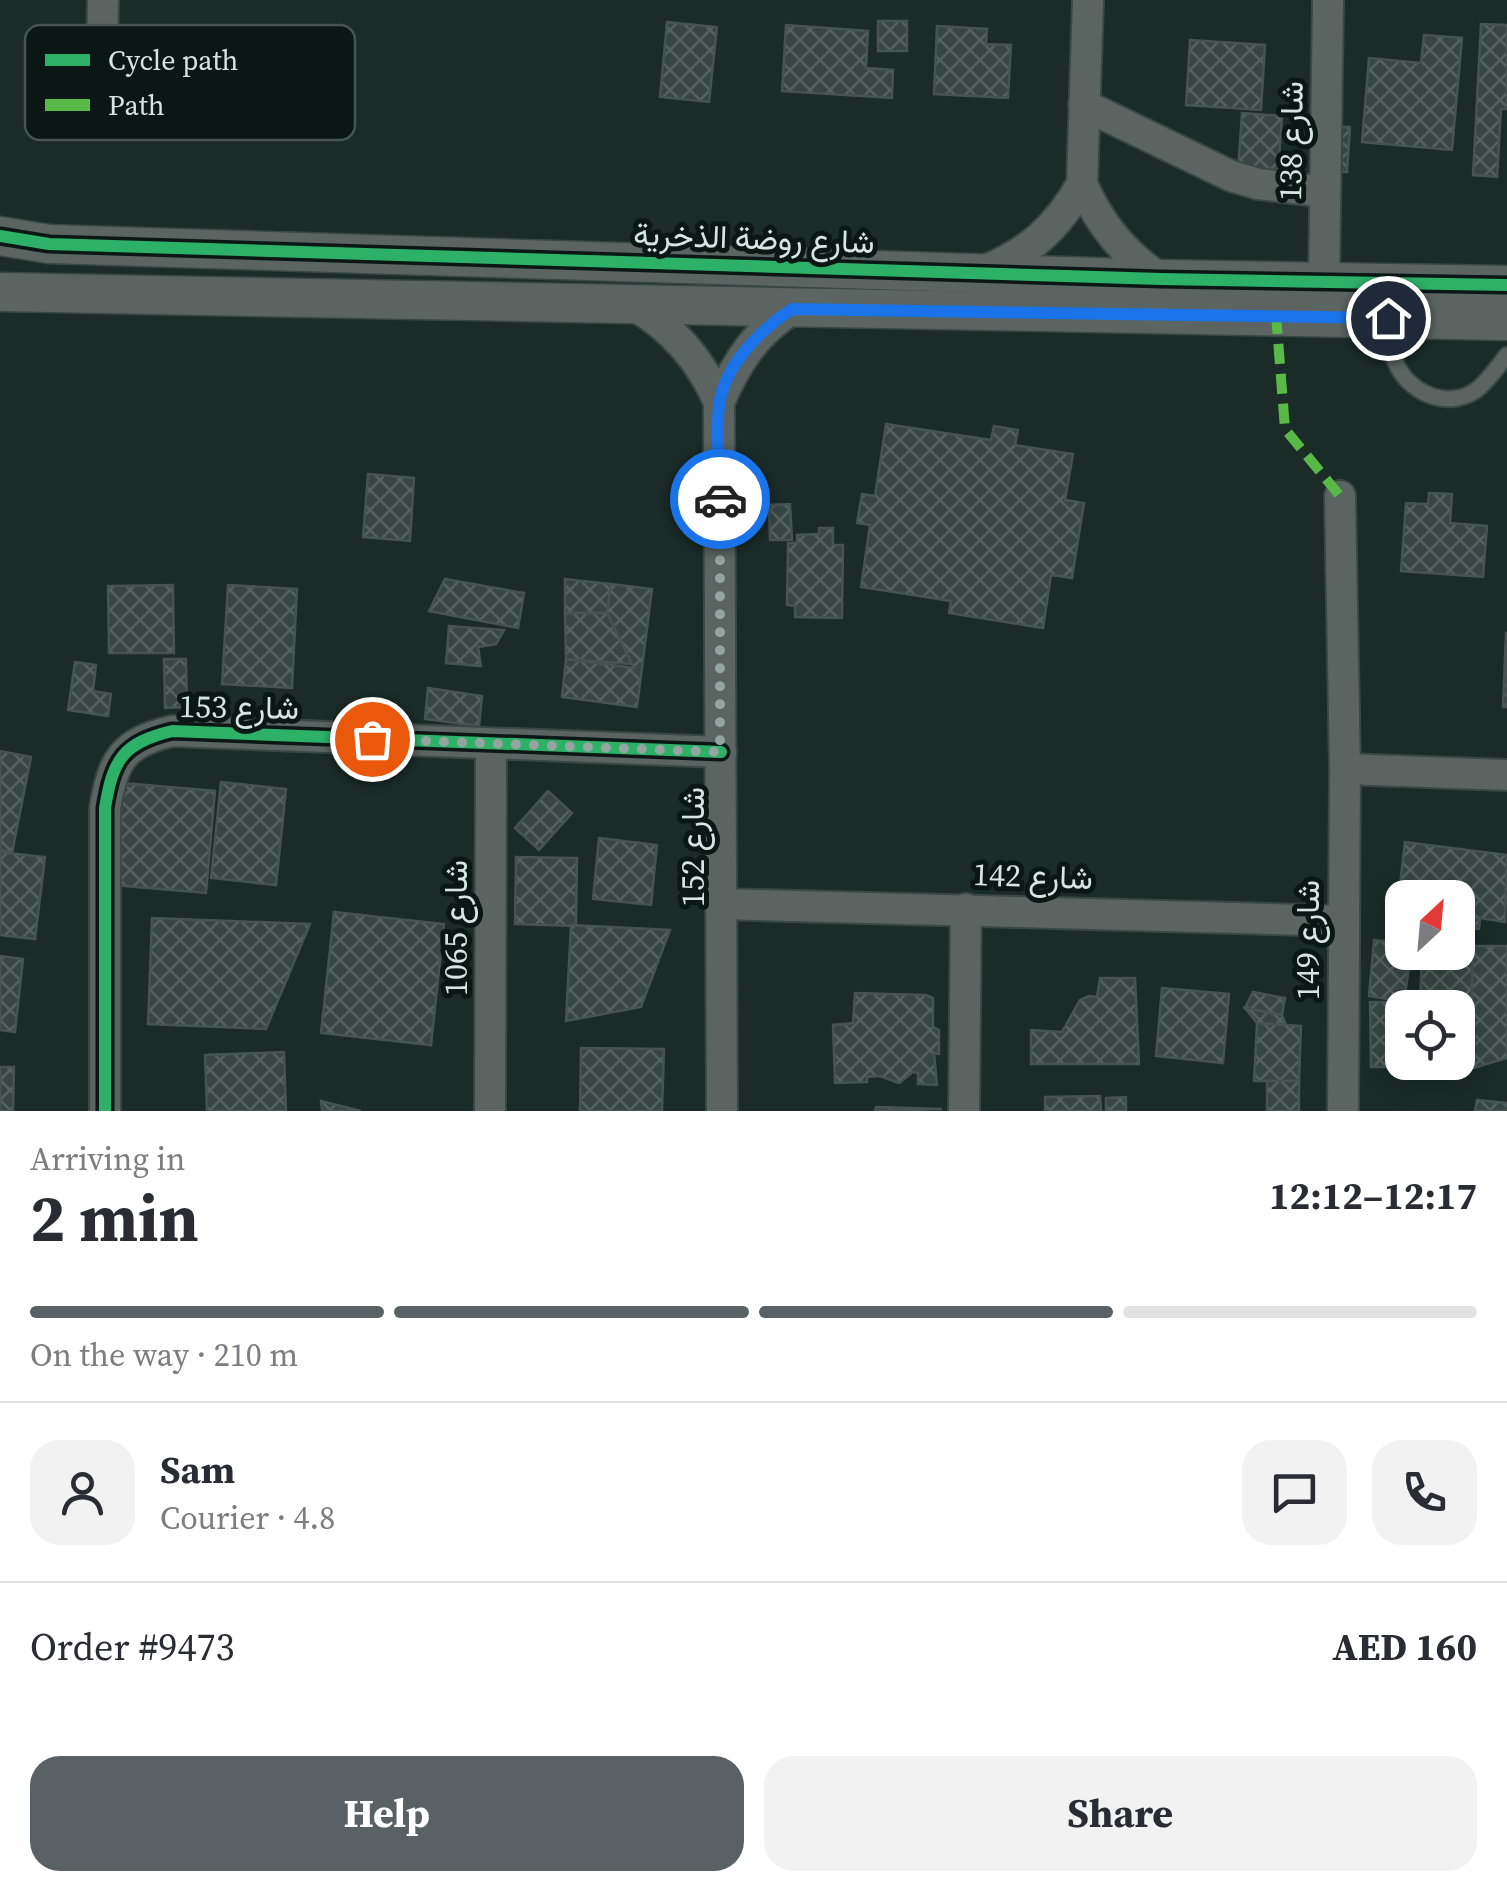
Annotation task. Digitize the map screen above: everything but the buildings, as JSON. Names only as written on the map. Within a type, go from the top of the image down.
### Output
[{"type":"street","points":[[103,0],[103,25]]},
{"type":"street","points":[[1088,0],[1082,184],[1092,207],[1121,248],[1161,279]]},
{"type":"street","name":"شارع 138","points":[[1324,282],[1328,0]]},
{"type":"street","points":[[1084,105],[1230,176],[1258,184],[1325,192]]},
{"type":"street","points":[[981,272],[1019,255],[1051,230],[1082,184]]},
{"type":"street","name":"شارع روضة الذخرية","points":[[0,236],[68,244],[1161,279],[1507,285]]},
{"type":"street","name":"شارع روضة الذخرية","points":[[0,292],[1507,321]]},
{"type":"street","name":"شارع 152","points":[[632,304],[685,345],[699,362],[719,402]]},
{"type":"street","name":"شارع 152","points":[[722,1111],[719,402],[740,357],[754,338],[792,309]]},
{"type":"street","name":"شارع 149","points":[[1340,496],[1345,769],[1343,1111]]},
{"type":"street","name":"شارع 153","points":[[105,1111],[105,808],[110,779],[122,755],[143,738],[172,731],[720,752]]},
{"type":"street","name":"شارع 1065","points":[[490,1111],[491,744]]},
{"type":"street","points":[[1345,769],[1507,775]]},
{"type":"street","name":"شارع 142","points":[[721,904],[1343,921]]},
{"type":"street","points":[[964,1111],[966,909]]},
{"type":"lane","points":[[1388,318],[1395,362],[1413,385],[1434,398],[1454,399],[1476,391],[1507,356]]},
{"type":"marked path","points":[[1276,314],[1285,429],[1340,496]]},
{"type":"cycle path","points":[[0,236],[49,244],[1161,279],[1507,285]]},
{"type":"cycle path","points":[[105,1111],[105,808],[117,765],[142,741],[172,731],[721,752]]},
{"type":"way so far","points":[[372,739],[720,752],[720,499]]},
{"type":"route","points":[[720,499],[719,402],[740,357],[754,338],[792,309],[1388,318]]}]
